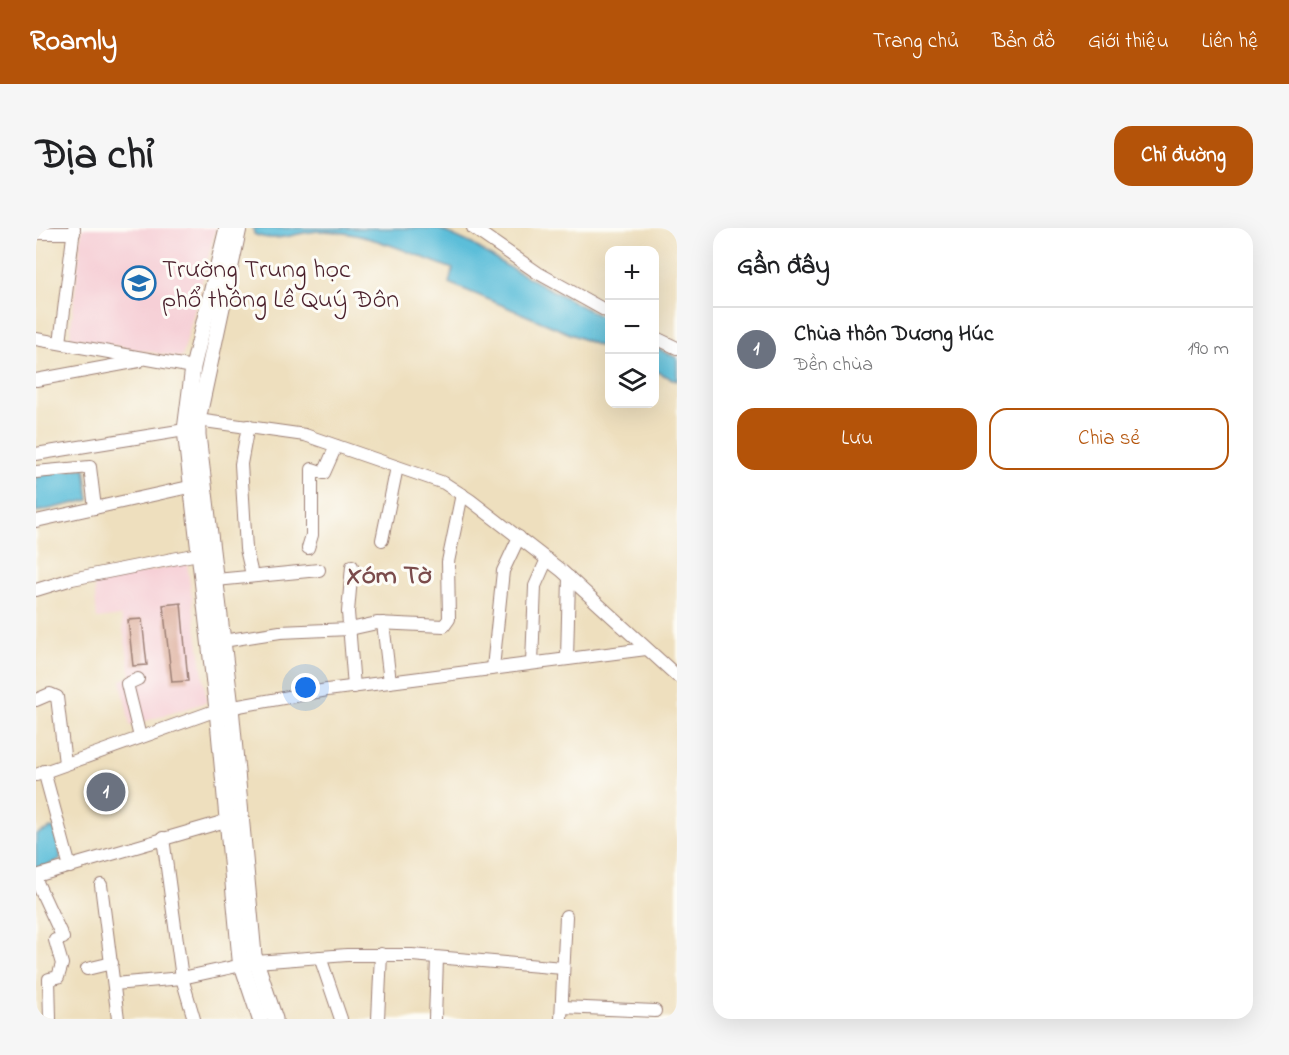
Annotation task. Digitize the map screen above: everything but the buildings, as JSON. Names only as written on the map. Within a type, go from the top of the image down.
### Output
[{"type":"main road","points":[[227,228],[220,283],[189,423],[203,492],[216,580],[223,641],[224,708],[233,819],[249,963],[260,1019]]},
{"type":"main road","points":[[224,708],[189,487],[189,423],[193,368],[239,228]]},
{"type":"main road","points":[[249,963],[275,1019]]},
{"type":"street","points":[[473,228],[538,273],[605,311]]},
{"type":"street","points":[[36,233],[74,231],[60,343]]},
{"type":"street","points":[[36,339],[193,368]]},
{"type":"street","points":[[659,339],[677,348]]},
{"type":"street","points":[[36,380],[146,359]]},
{"type":"street","points":[[36,454],[189,423],[248,426],[305,435],[444,483],[462,494],[569,577],[677,676]]},
{"type":"street","points":[[248,426],[241,464],[246,549],[252,575]]},
{"type":"street","points":[[308,548],[312,534],[312,469],[324,473],[336,446]]},
{"type":"street","points":[[36,472],[88,465],[91,469],[95,508]]},
{"type":"street","points":[[382,540],[397,467]]},
{"type":"street","points":[[36,521],[189,487]]},
{"type":"street","points":[[223,641],[280,632],[350,628],[382,623],[436,628],[444,626],[449,619],[448,562],[462,494]]},
{"type":"street","points":[[493,668],[503,571],[519,537]]},
{"type":"street","points":[[36,590],[72,579],[198,554]]},
{"type":"street","points":[[532,663],[535,586],[547,559]]},
{"type":"street","points":[[352,566],[348,612],[354,687]]},
{"type":"street","points":[[216,580],[319,570]]},
{"type":"street","points":[[567,659],[569,577]]},
{"type":"street","points":[[382,623],[390,682]]},
{"type":"street","points":[[70,867],[40,773],[65,763],[224,708],[354,687],[646,649]]},
{"type":"street","points":[[138,679],[127,684],[140,737]]},
{"type":"street","points":[[36,700],[50,694],[57,697],[65,763]]},
{"type":"street","points":[[50,1019],[49,979],[58,977],[63,964],[55,940],[63,938],[36,878],[163,838],[233,819]]},
{"type":"street","points":[[163,838],[182,978],[188,1013],[194,1019]]},
{"type":"street","points":[[101,885],[118,1019]]},
{"type":"street","points":[[566,916],[561,1013],[614,1014],[655,1011]]},
{"type":"street","points":[[114,984],[182,978],[249,963],[381,954],[563,968]]},
{"type":"street","points":[[378,1019],[381,954]]},
{"type":"street","points":[[320,957],[341,1019]]},
{"type":"street","points":[[435,1019],[437,958]]},
{"type":"street","points":[[87,969],[111,963]]},
{"type":"shaded area","name":"Trường Trung học phổ thông Lê Quý Đôn","points":[[82,228],[216,228],[182,358],[70,337]]},
{"type":"shaded area","points":[[187,563],[207,702],[130,726],[121,680],[131,676],[121,616],[97,619],[94,583]]},
{"type":"water","points":[[253,228],[437,228],[472,244],[505,265],[605,319],[605,348],[449,283],[453,269],[389,245],[340,232],[314,231],[279,238],[254,234]]},
{"type":"water","points":[[659,349],[677,358],[677,381],[659,373]]},
{"type":"water","points":[[85,468],[89,500],[36,512],[36,474]]},
{"type":"water","points":[[51,828],[55,829],[61,859],[36,871],[36,834]]},
{"type":"place","name":"Trường Trung học phổ thông Lê Quý Đôn","points":[[139,283]]},
{"type":"place","name":"Chùa thôn Dương Húc","points":[[106,792]]},
{"type":"district","name":"Xóm Tờ","points":[[389,574]]}]
